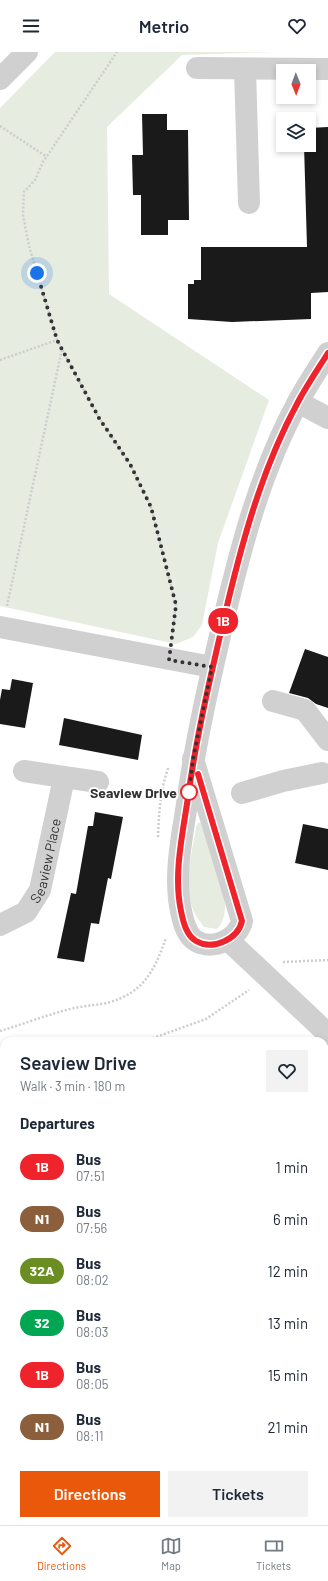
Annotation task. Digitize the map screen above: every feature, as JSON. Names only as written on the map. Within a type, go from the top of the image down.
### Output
[{"type":"street","points":[[0,79],[27,52]]},
{"type":"street","points":[[198,68],[328,69]]},
{"type":"street","points":[[245,69],[249,203]]},
{"type":"street","points":[[193,759],[242,921],[240,928],[228,940],[212,944],[202,943],[189,935],[182,920],[178,886],[193,759],[212,667],[247,526],[273,456],[298,402],[328,353]]},
{"type":"street","points":[[298,402],[328,418]]},
{"type":"street","points":[[1,627],[212,667]]},
{"type":"street","points":[[273,701],[305,710],[328,740]]},
{"type":"street","points":[[242,793],[325,777],[320,760],[328,745]]},
{"type":"street","points":[[24,771],[98,782]]},
{"type":"street","name":"Seaview Place","points":[[0,925],[26,912],[40,890],[64,778]]},
{"type":"street","points":[[228,940],[328,1034]]},
{"type":"path","points":[[117,52],[47,157],[35,180],[24,192],[23,215],[28,246],[57,340],[99,418],[130,464],[151,507],[176,605],[169,660]]},
{"type":"path","points":[[0,126],[47,157]]},
{"type":"path","points":[[0,360],[57,340]]},
{"type":"path","points":[[1,627],[62,348]]},
{"type":"path","points":[[0,1031],[74,1008],[108,1002],[133,991],[145,980],[157,964],[167,935],[182,920]]},
{"type":"path","points":[[155,1037],[206,1019],[250,990],[277,963],[328,960]]},
{"type":"shaded area","points":[[55,52],[273,52],[182,55],[107,127],[109,294],[269,400],[218,543],[202,625],[193,637],[176,644],[0,606],[0,108]]},
{"type":"shaded area","points":[[201,822],[221,877],[224,893],[225,907],[223,919],[217,929],[204,927],[195,914],[189,893],[189,871],[192,848],[196,827],[198,823]]},
{"type":"building","points":[[142,114],[167,114],[167,130],[188,130],[189,220],[168,220],[168,235],[141,235],[141,195],[133,195],[132,155],[143,155]]},
{"type":"building","points":[[328,127],[328,292],[311,293],[311,319],[232,322],[188,319],[188,284],[194,284],[194,280],[201,280],[201,247],[307,247],[304,152],[316,152],[316,128]]},
{"type":"building","points":[[305,649],[328,657],[328,708],[316,704],[308,698],[289,693]]},
{"type":"building","points":[[12,679],[33,683],[25,728],[0,724],[0,700],[2,689],[10,690]]},
{"type":"building","points":[[64,718],[142,735],[138,760],[59,745]]},
{"type":"building","points":[[95,812],[123,817],[111,879],[108,878],[99,924],[91,923],[84,962],[57,958],[71,893],[76,894],[88,826],[93,826]]},
{"type":"building","points":[[303,824],[328,829],[328,870],[295,863]]},
{"type":"bus line","name":"1B","points":[[198,774],[242,921],[236,934],[228,940],[212,944],[202,943],[189,935],[182,920],[179,903],[178,886],[193,759],[231,585],[247,526],[273,456],[298,402],[328,353]]},
{"type":"place","name":"Seaview Drive","points":[[189,792]]},
{"type":"route","points":[[37,273],[57,340],[99,418],[130,464],[151,507],[162,556],[176,605],[169,660],[212,667],[193,759],[189,792]]}]
